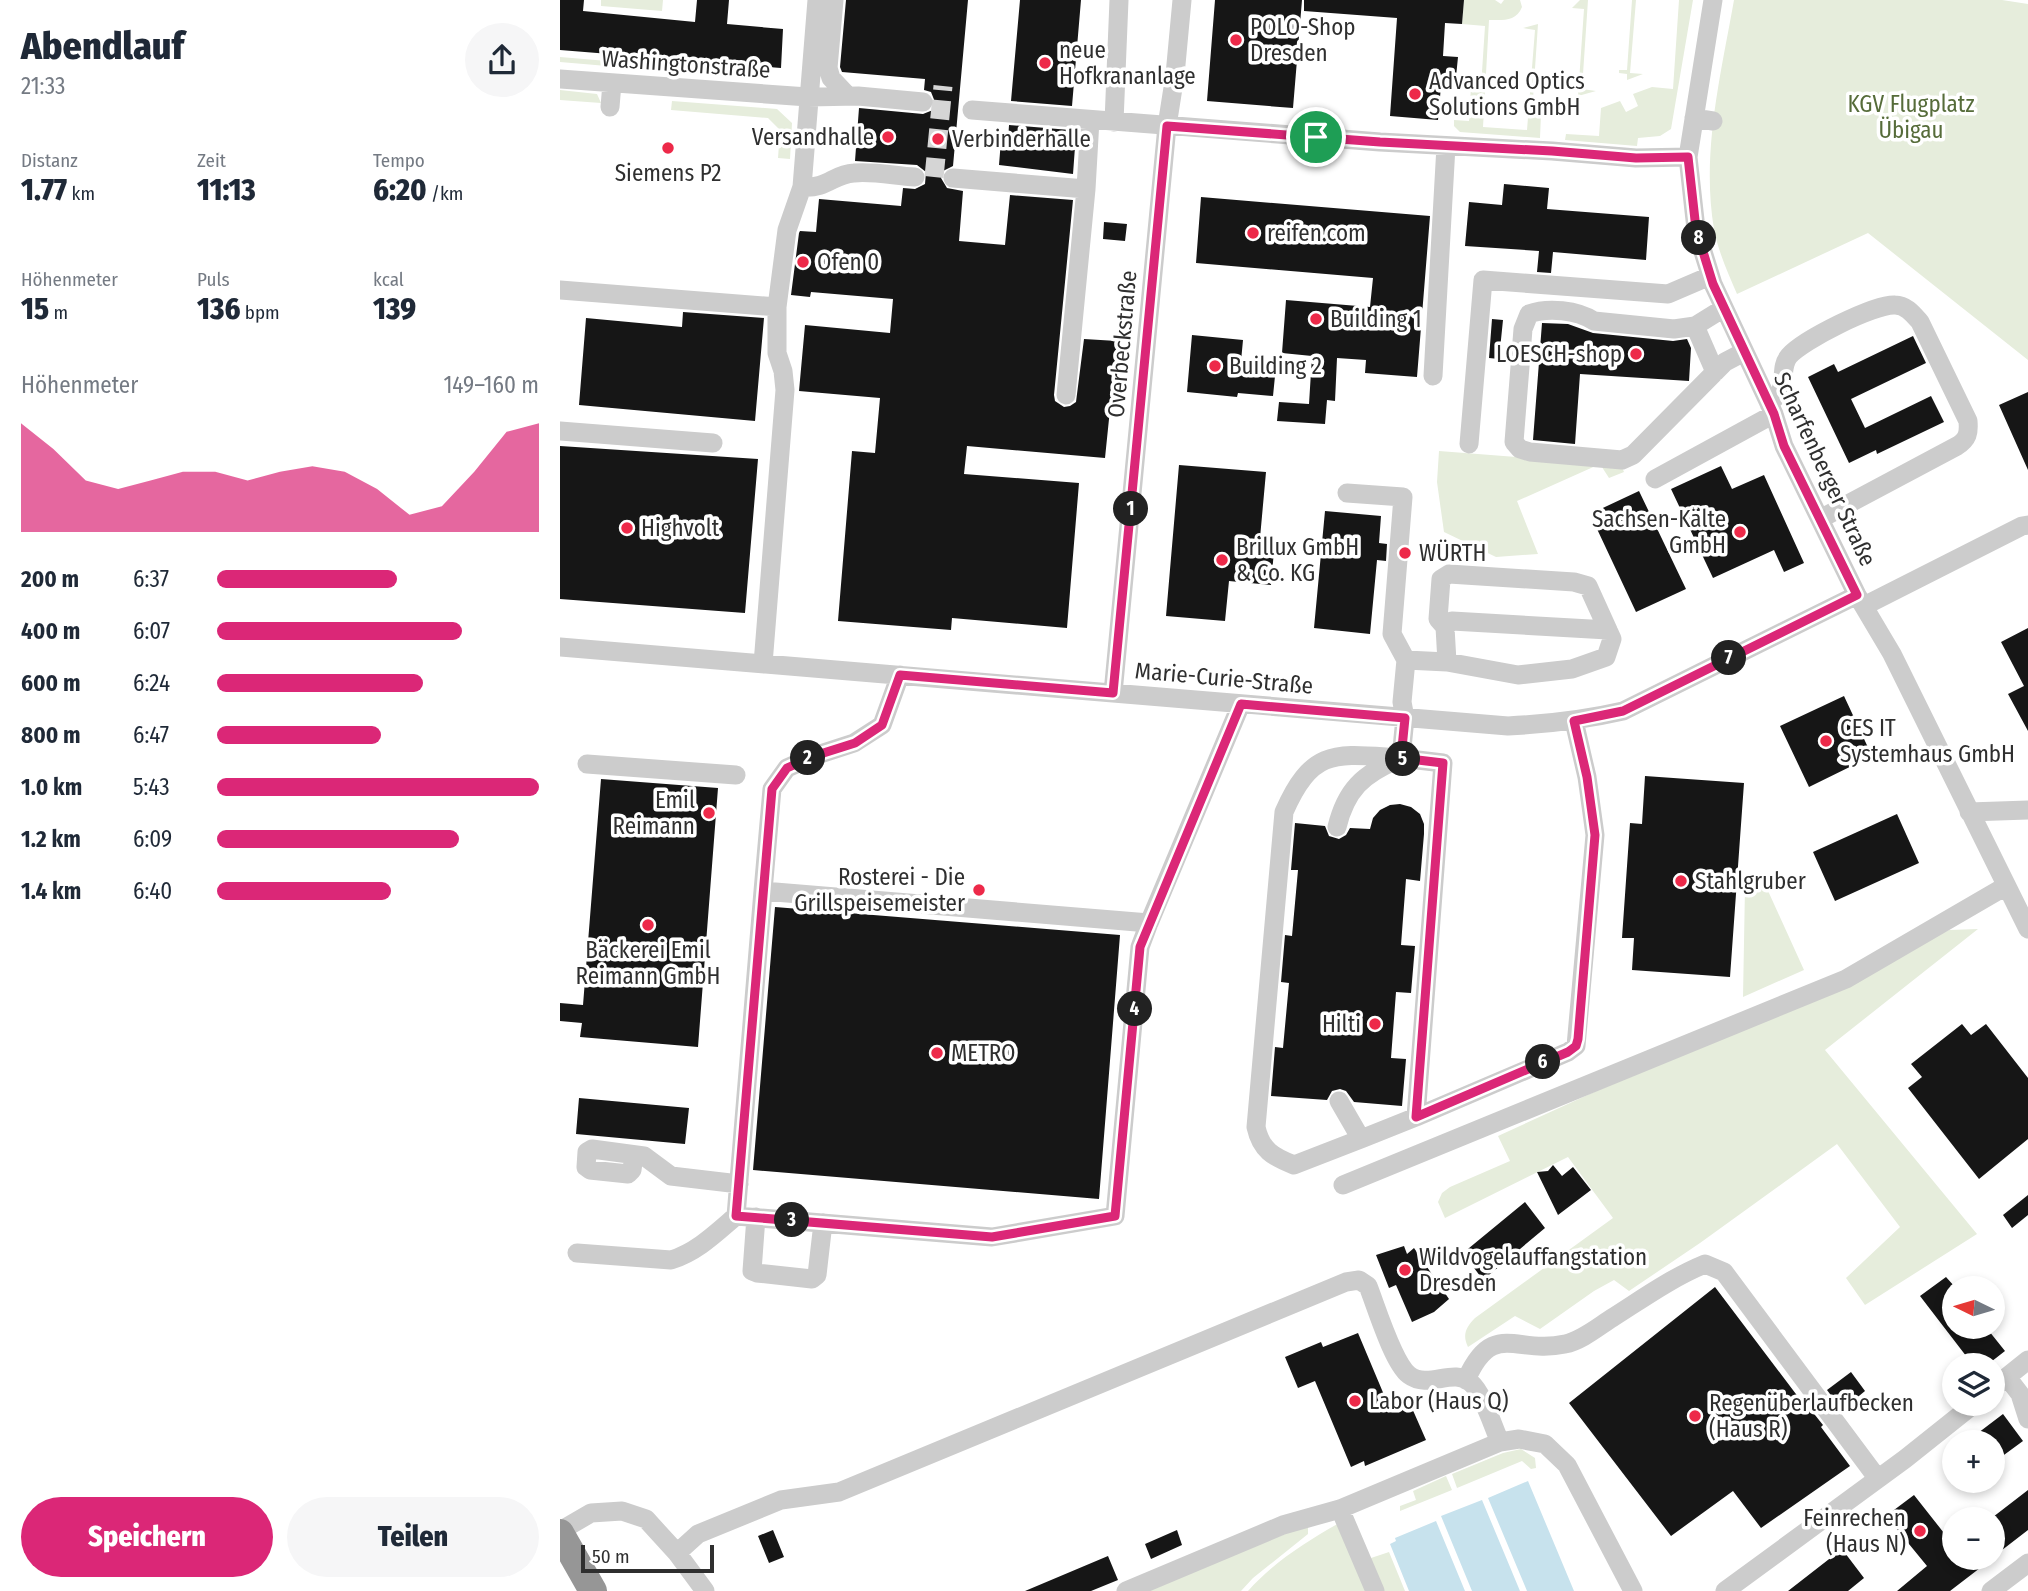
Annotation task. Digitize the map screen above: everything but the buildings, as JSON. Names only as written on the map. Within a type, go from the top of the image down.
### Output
[{"type":"highway","points":[[560,1532],[587,1580]]},
{"type":"street","points":[[764,664],[785,390],[777,353],[777,307],[787,230],[802,187],[817,0]]},
{"type":"street","points":[[834,0],[828,68],[831,78],[848,96]]},
{"type":"street","points":[[1114,122],[1119,0]]},
{"type":"street","name":"Overbeckstraße","points":[[1113,693],[1167,126],[1182,0]]},
{"type":"street","name":"Scharfenberger Straße","points":[[1713,0],[1704,120],[1688,157],[1696,229],[1710,276],[1771,409],[1784,446],[1860,600],[1892,653],[2027,924]]},
{"type":"street","name":"Washingtonstraße","points":[[560,79],[808,97],[848,96],[923,102]]},
{"type":"street","points":[[610,107],[612,83]]},
{"type":"street","points":[[972,110],[1636,158],[1688,157]]},
{"type":"street","points":[[1066,395],[1090,120]]},
{"type":"street","points":[[1433,376],[1446,145]]},
{"type":"street","points":[[802,187],[823,186],[835,178],[853,173],[915,177]]},
{"type":"street","points":[[953,178],[1086,189]]},
{"type":"street","points":[[1469,444],[1483,279],[1668,294],[1710,276]]},
{"type":"street","points":[[560,294],[777,307]]},
{"type":"street","points":[[1655,479],[1771,409],[1780,392],[1784,364],[1790,355],[1812,338],[1875,308],[1896,304],[1909,309],[1920,322],[1968,421],[1969,433],[1965,441],[1957,446],[1820,519]]},
{"type":"street","points":[[1724,309],[1695,326],[1674,329],[1594,321],[1585,315],[1574,313],[1539,310],[1529,314],[1524,329],[1514,442],[1520,449],[1530,452],[1622,460],[1633,455],[1725,362],[1744,352]]},
{"type":"street","points":[[1695,326],[1715,372]]},
{"type":"street","points":[[560,431],[713,443]]},
{"type":"street","points":[[1347,493],[1403,497],[1392,634],[1406,660],[1401,758]]},
{"type":"street","name":"Marie-Curie-Straße","points":[[560,647],[1507,726],[1574,721],[1623,711],[2028,525]]},
{"type":"street","points":[[1406,660],[1447,662],[1518,675],[1572,669],[1606,657],[1612,639],[1588,586],[1574,582],[1449,574],[1441,579],[1438,619],[1445,627],[1447,662]]},
{"type":"street","points":[[1445,627],[1452,621],[1608,630]]},
{"type":"street","points":[[823,1223],[817,1275],[812,1279],[754,1273],[739,1184],[772,789],[787,768],[855,743],[882,725],[900,675]]},
{"type":"street","points":[[577,1253],[670,1260],[685,1256],[746,1216],[992,1237],[1115,1216],[1140,947],[1241,704]]},
{"type":"street","points":[[1416,1117],[1443,763],[1357,755],[1322,761],[1307,771],[1296,786],[1284,812],[1256,1127],[1259,1140],[1266,1151],[1294,1165],[1416,1117],[1576,1046],[1595,835],[1587,777],[1574,721]]},
{"type":"street","points":[[1337,827],[1341,808],[1354,786],[1378,767],[1401,758]]},
{"type":"street","points":[[587,764],[736,775]]},
{"type":"street","points":[[1969,812],[2028,810]]},
{"type":"street","points":[[1343,1185],[1846,979],[2006,886]]},
{"type":"street","points":[[763,891],[1149,923]]},
{"type":"street","points":[[1339,1101],[1361,1139]]},
{"type":"street","points":[[634,1155],[644,1156],[671,1175],[739,1184]]},
{"type":"street","points":[[1466,1380],[1473,1364],[1488,1346],[1567,1344],[1682,1274],[1705,1264],[1724,1272],[1878,1479]]},
{"type":"street","points":[[677,1553],[698,1534],[780,1500],[839,1492],[1346,1282],[1359,1280],[1368,1286],[1398,1360],[1409,1375],[1421,1381],[1458,1375],[1473,1384],[1500,1442]]},
{"type":"street","points":[[2005,1378],[2028,1360]]},
{"type":"street","points":[[2005,1385],[2020,1395],[2028,1419]]},
{"type":"street","points":[[1725,1591],[1959,1416]]},
{"type":"street","points":[[1126,1591],[1283,1525],[1340,1509],[1500,1442],[1519,1439],[1545,1444],[1567,1465],[1633,1591]]},
{"type":"street","points":[[1340,1509],[1375,1591]]},
{"type":"street","points":[[560,1532],[591,1513],[622,1511],[646,1519],[677,1553],[705,1591]]},
{"type":"street","points":[[1991,1591],[2028,1563]]},
{"type":"green space","points":[[601,0],[663,0],[662,11],[601,6]]},
{"type":"green space","points":[[1464,0],[1495,0],[1501,4],[1504,0],[1520,0],[1522,7],[1513,18],[1489,20],[1483,127],[1527,130],[1535,30],[1523,28],[1538,24],[1532,113],[1541,114],[1540,138],[1460,132],[1454,126],[1454,120],[1469,121],[1471,87],[1481,87],[1485,26],[1462,24]]},
{"type":"green space","points":[[1580,0],[1588,0],[1582,89],[1596,91],[1578,96],[1584,9],[1572,8]]},
{"type":"green space","points":[[1632,0],[1636,0],[1630,73],[1643,74],[1627,80],[1627,74],[1619,73],[1619,70],[1627,70]]},
{"type":"green space","points":[[1679,0],[1693,0],[1671,129],[1660,136],[1638,138],[1637,146],[1565,140],[1566,134],[1599,136],[1601,108],[1620,101],[1626,112],[1638,106],[1633,94],[1652,87],[1673,89]]},
{"type":"green space","name":"KGV Flugplatz Übigau","points":[[1734,0],[2002,0],[2028,4],[2028,360],[1868,233],[1737,294],[1714,229],[1710,172],[1714,114]]},
{"type":"green space","points":[[560,57],[643,64],[642,69],[560,62]]},
{"type":"green space","points":[[560,90],[597,94],[601,103],[560,100]]},
{"type":"green space","points":[[672,101],[777,109],[792,123],[790,159],[778,158],[780,130],[768,118],[671,110]]},
{"type":"green space","points":[[1439,451],[1621,465],[1624,472],[1609,478],[1600,464],[1517,501],[1538,554],[1496,557],[1444,532],[1437,482]]},
{"type":"green space","points":[[1764,882],[1804,970],[1743,997],[1745,887]]},
{"type":"green space","points":[[1978,929],[1825,1050],[1977,1234],[1865,1305],[1846,1278],[1900,1227],[1837,1144],[1629,1291],[1614,1280],[1540,1329],[1515,1316],[1468,1347],[1466,1331],[1475,1318],[1613,1218],[1568,1157],[1445,1218],[1438,1202],[1442,1193],[1510,1161],[1498,1136],[1949,930]]},
{"type":"green space","points":[[1521,1449],[1535,1458],[1536,1468],[1531,1469],[1522,1461],[1457,1488],[1452,1474],[1503,1453]]},
{"type":"green space","points":[[1446,1476],[1452,1490],[1400,1511],[1400,1506],[1416,1500],[1413,1491]]},
{"type":"green space","points":[[1341,1522],[1366,1591],[1248,1591],[1291,1553]]},
{"type":"green space","points":[[1308,1525],[1308,1534],[1253,1578],[1241,1591],[1141,1591]]},
{"type":"green space","points":[[1389,1552],[1405,1591],[1381,1591],[1368,1559]]},
{"type":"water","points":[[1528,1481],[1574,1591],[1527,1591],[1488,1498]]},
{"type":"water","points":[[1482,1500],[1520,1591],[1472,1591],[1441,1516]]},
{"type":"water","points":[[1436,1521],[1465,1591],[1409,1591],[1390,1544],[1396,1541],[1395,1538]]},
{"type":"tunnel","points":[[934,177],[943,86]]},
{"type":"place","name":"POLO-Shop Dresden","points":[[1236,40]]},
{"type":"place","name":"neue Hofkrananlage","points":[[1045,63]]},
{"type":"place","name":"Advanced Optics Solutions GmbH","points":[[1415,94]]},
{"type":"place","name":"Versandhalle","points":[[888,137]]},
{"type":"place","name":"Verbinderhalle","points":[[938,139]]},
{"type":"place","name":"Siemens P2","points":[[668,148]]},
{"type":"place","name":"reifen.com","points":[[1253,233]]},
{"type":"place","name":"Ofen 0","points":[[803,262]]},
{"type":"place","name":"Building 1","points":[[1316,319]]},
{"type":"place","name":"LOESCH-shop","points":[[1636,354]]},
{"type":"place","name":"Building 2","points":[[1215,366]]},
{"type":"place","name":"Highvolt","points":[[627,528]]},
{"type":"place","name":"Sachsen-Kälte GmbH","points":[[1740,532]]},
{"type":"place","name":"WÜRTH","points":[[1405,553]]},
{"type":"place","name":"Brillux GmbH & Co. KG","points":[[1222,560]]},
{"type":"place","name":"CES IT Systemhaus GmbH","points":[[1826,741]]},
{"type":"place","name":"Emil Reimann","points":[[709,813]]},
{"type":"place","name":"Stahlgruber","points":[[1681,881]]},
{"type":"place","name":"Rosterei - Die Grillspeisemeister","points":[[979,890]]},
{"type":"place","name":"Bäckerei Emil Reimann GmbH","points":[[648,925]]},
{"type":"place","name":"Hilti","points":[[1375,1024]]},
{"type":"place","name":"METRO","points":[[937,1053]]},
{"type":"place","name":"Wildvogelauffangstation Dresden","points":[[1405,1270]]},
{"type":"place","name":"Labor (Haus Q)","points":[[1355,1401]]},
{"type":"place","name":"Regenüberlaufbecken (Haus R)","points":[[1695,1416]]},
{"type":"place","name":"Feinrechen (Haus N)","points":[[1920,1531]]},
{"type":"route","points":[[1167,126],[1316,137],[1636,158],[1688,157],[1696,229],[1713,284],[1774,414],[1784,446],[1857,595],[1623,711],[1574,721],[1587,777],[1595,835],[1578,1039],[1576,1046],[1568,1052],[1416,1117],[1443,763],[1401,758],[1405,718],[1241,704],[1140,947],[1115,1216],[992,1237],[736,1216],[767,823],[772,789],[787,768],[855,743],[882,725],[900,675],[1113,693],[1167,126]]}]
